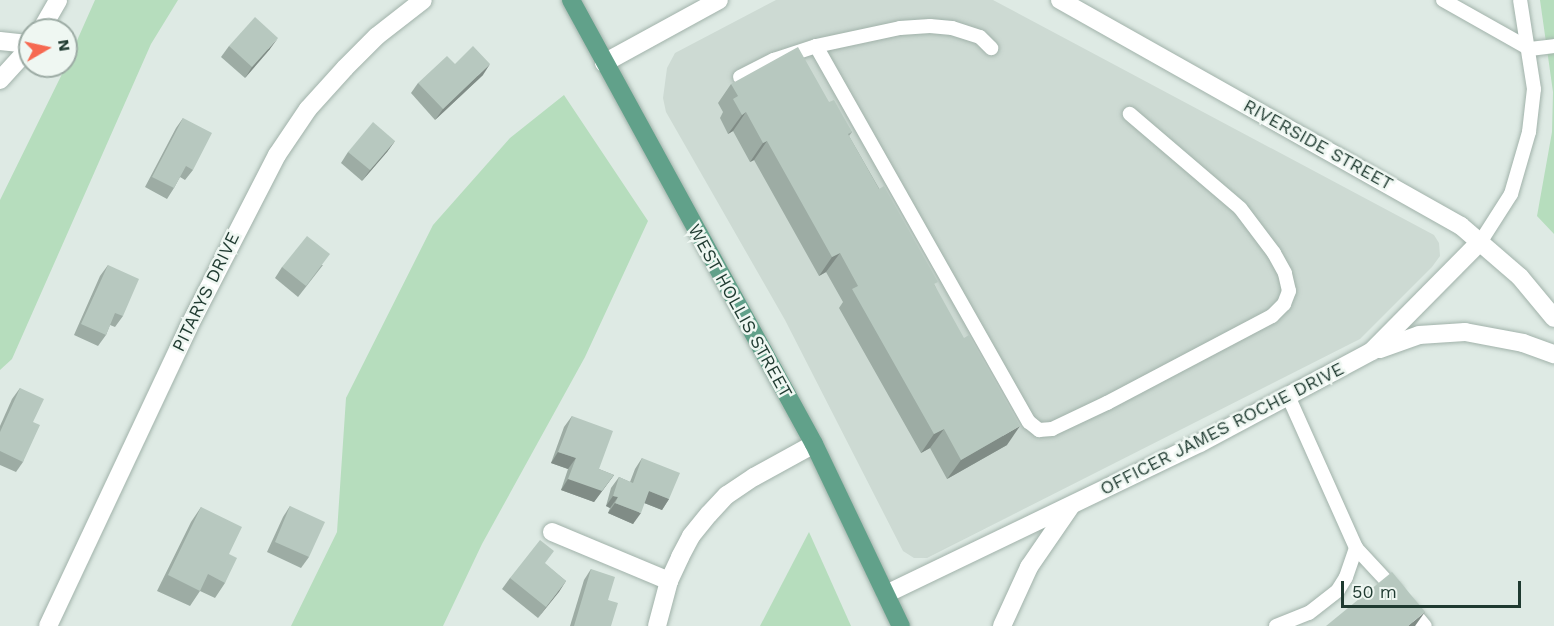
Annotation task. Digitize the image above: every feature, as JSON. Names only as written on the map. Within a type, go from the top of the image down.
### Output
[{"type":"main road","name":"WEST HOLLIS STREET","points":[[571,0],[814,444],[901,626]]},
{"type":"street","points":[[48,18],[58,0]]},
{"type":"street","name":"PITARYS DRIVE","points":[[48,626],[188,328],[277,155],[308,110],[345,68],[377,36],[423,0]]},
{"type":"street","points":[[604,63],[720,0]]},
{"type":"street","name":"RIVERSIDE STREET","points":[[1064,1],[1436,211],[1481,241],[1520,277],[1554,318]]},
{"type":"street","points":[[0,41],[18,43]]},
{"type":"street","points":[[0,80],[18,59]]},
{"type":"street","name":"OFFICER JAMES ROCHE DRIVE","points":[[1372,351],[1481,241]]},
{"type":"street","name":"OFFICER JAMES ROCHE DRIVE","points":[[886,594],[1289,398],[1372,351],[1419,335],[1465,332],[1523,343],[1554,354]]},
{"type":"street","points":[[657,626],[669,580],[691,536],[727,495],[754,477],[814,444]]},
{"type":"street","name":"OFFICER JAMES ROCHE DRIVE","points":[[1002,626],[1029,567],[1071,505]]},
{"type":"street","points":[[552,532],[669,580]]},
{"type":"lane","points":[[1443,0],[1530,49],[1554,46]]},
{"type":"lane","points":[[1481,241],[1511,194],[1529,132],[1534,89],[1530,49],[1520,0]]},
{"type":"lane","points":[[740,77],[774,60],[816,46],[873,32],[930,26],[969,33],[980,38],[991,48]]},
{"type":"lane","points":[[816,46],[1029,422],[1040,430],[1052,429],[1107,403],[1272,316],[1284,304],[1289,291],[1285,273],[1274,253],[1240,207],[1130,114]]},
{"type":"lane","points":[[1289,398],[1356,548],[1425,626]]},
{"type":"lane","points":[[1276,626],[1309,613],[1338,590],[1347,577],[1356,548]]},
{"type":"shaded area","points":[[776,0],[993,0],[1434,235],[1439,243],[1440,256],[1432,267],[1360,339],[927,558],[914,558],[903,551],[785,320],[666,112],[663,98],[667,68],[675,53]]},
{"type":"green space","points":[[95,0],[178,0],[151,44],[12,359],[0,370],[0,200],[60,78],[78,78],[78,38]]},
{"type":"green space","points":[[1540,0],[1554,0],[1554,234],[1537,216],[1552,132],[1553,92]]},
{"type":"green space","points":[[564,95],[648,221],[585,357],[482,544],[443,626],[291,626],[337,532],[346,398],[433,225],[510,138]]},
{"type":"green space","points":[[809,532],[851,626],[760,626]]},
{"type":"building","points":[[255,17],[278,38],[252,67],[229,46]]},
{"type":"building","points":[[473,46],[490,64],[443,109],[418,83],[447,56],[455,64]]},
{"type":"building","points":[[798,47],[829,102],[834,100],[852,132],[848,134],[879,189],[884,186],[938,282],[934,284],[964,338],[969,335],[1020,426],[961,460],[944,429],[934,434],[852,289],[858,286],[840,253],[832,257],[767,141],[763,143],[746,112],[742,115],[733,99],[738,96],[731,84]]},
{"type":"building","points":[[183,118],[212,133],[193,170],[186,166],[174,188],[152,177]]},
{"type":"building","points":[[373,122],[395,141],[370,170],[348,152]]},
{"type":"building","points":[[307,236],[330,254],[306,286],[282,267]]},
{"type":"building","points":[[108,265],[139,279],[123,316],[115,313],[106,335],[81,324]]},
{"type":"building","points":[[20,388],[44,399],[33,422],[40,425],[23,462],[0,451],[0,432]]},
{"type":"building","points":[[572,416],[613,431],[599,469],[614,475],[602,491],[568,479],[576,458],[558,452]]},
{"type":"building","points":[[642,458],[680,473],[669,499],[649,491],[641,513],[615,503],[618,497],[613,496],[619,477],[633,483]]},
{"type":"building","points":[[290,506],[325,522],[309,557],[275,542]]},
{"type":"building","points":[[201,507],[242,527],[229,554],[237,558],[225,583],[208,574],[200,591],[168,575]]},
{"type":"building","points":[[540,540],[554,551],[545,563],[566,581],[546,607],[510,578]]},
{"type":"building","points":[[591,569],[615,577],[608,600],[618,603],[611,626],[574,626]]},
{"type":"building","points":[[1392,572],[1425,612],[1408,626],[1326,626]]}]
